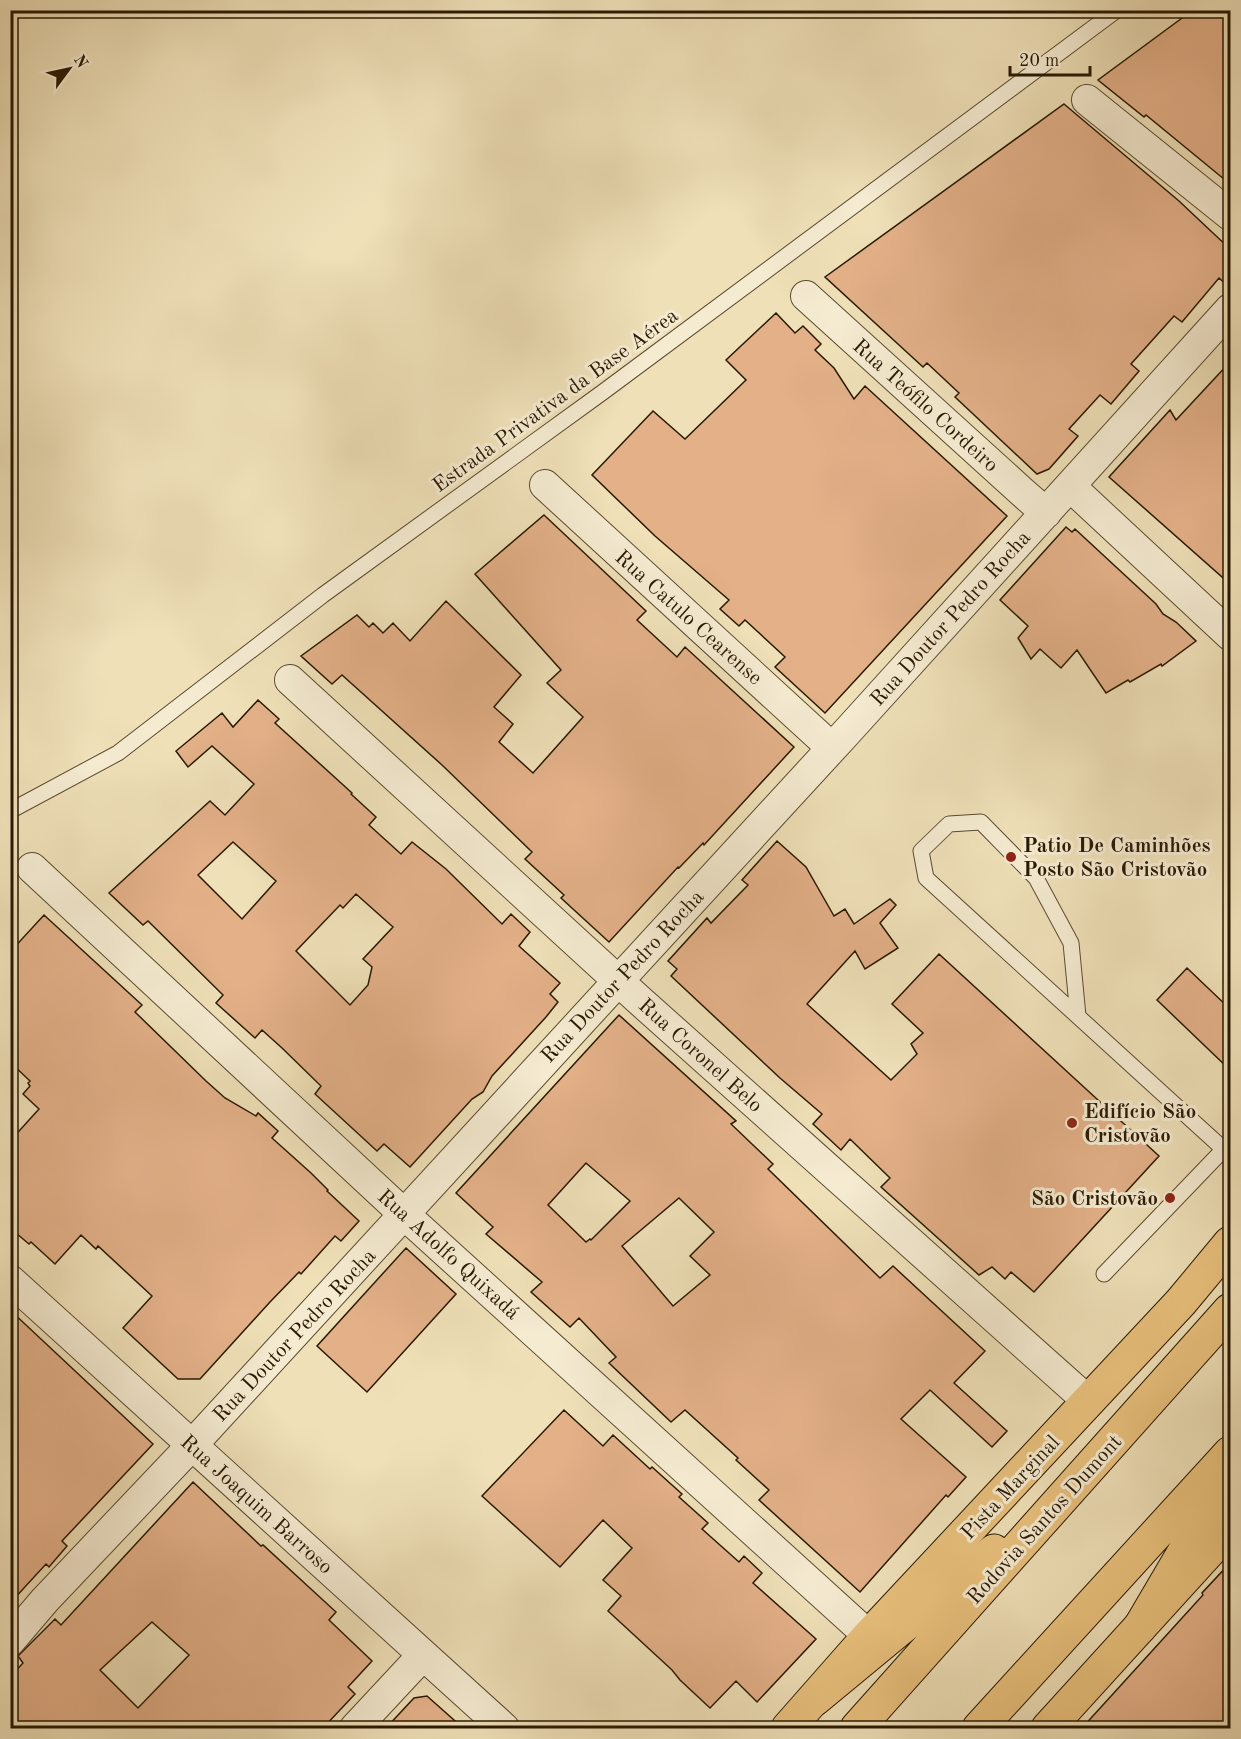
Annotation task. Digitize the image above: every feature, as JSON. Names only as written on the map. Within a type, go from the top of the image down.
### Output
[{"type":"main road","name":"Pista Marginal","points":[[788,1728],[869,1636],[1181,1302],[1230,1243]]},
{"type":"main road","name":"Rodovia Santos Dumont","points":[[857,1728],[1230,1310]]},
{"type":"main road","points":[[979,1728],[1230,1454]]},
{"type":"main road","points":[[1140,1627],[1230,1474]]},
{"type":"main road","points":[[815,1699],[1079,1481]]},
{"type":"main road","points":[[1048,1728],[1229,1531]]},
{"type":"street","points":[[1087,100],[1230,215]]},
{"type":"street","name":"Rua Teófilo Cordeiro","points":[[806,296],[1047,513]]},
{"type":"street","name":"Rua Doutor Pedro Rocha","points":[[10,1641],[60,1584],[405,1215],[1071,487],[1230,309]]},
{"type":"street","name":"Rua Catulo Cearense","points":[[545,485],[832,748]]},
{"type":"street","points":[[1071,487],[1230,635]]},
{"type":"street","name":"Rua Coronel Belo","points":[[290,680],[618,980],[1089,1402]]},
{"type":"street","name":"Rua Adolfo Quixadá","points":[[32,868],[405,1215],[869,1636]]},
{"type":"street","name":"Rua Joaquim Barroso","points":[[10,1281],[504,1728]]},
{"type":"street","points":[[356,1728],[423,1656]]},
{"type":"lane","name":"Estrada Privativa da Base Aérea","points":[[10,811],[118,753],[323,596],[603,392],[1117,10]]},
{"type":"lane","points":[[1078,1016],[1071,943],[1036,878],[981,822],[949,824],[921,851],[926,878],[1227,1152],[1104,1274]]},
{"type":"building","points":[[1193,10],[1230,10],[1230,184],[1146,115],[1144,117],[1098,80]]},
{"type":"building","points":[[1064,104],[1179,201],[1230,249],[1230,288],[1219,278],[1182,322],[1174,316],[1131,364],[1139,371],[1111,404],[1100,395],[1069,429],[1078,436],[1049,469],[1037,474],[955,397],[959,393],[927,363],[923,367],[825,277]]},
{"type":"building","points":[[776,313],[795,333],[803,326],[821,344],[815,350],[834,368],[854,399],[865,386],[1007,516],[825,713],[775,667],[785,657],[745,620],[739,626],[720,609],[729,600],[655,536],[592,475],[653,411],[685,439],[746,380],[726,360]]},
{"type":"building","points":[[1230,362],[1230,584],[1109,477],[1170,410],[1176,420]]},
{"type":"building","points":[[544,515],[646,611],[637,620],[677,657],[685,647],[794,747],[704,845],[703,843],[678,867],[609,942],[561,898],[564,895],[525,859],[532,852],[442,765],[342,675],[332,684],[301,656],[357,615],[369,627],[373,623],[383,633],[393,623],[410,641],[446,601],[521,675],[494,707],[513,724],[499,742],[533,773],[583,717],[547,683],[561,670],[475,574]]},
{"type":"building","points":[[1066,527],[1072,532],[1075,529],[1156,604],[1163,614],[1176,622],[1196,641],[1162,666],[1161,664],[1106,693],[1077,650],[1061,668],[1040,649],[1031,659],[1018,638],[1028,626],[1000,600]]},
{"type":"building","points":[[258,700],[279,719],[275,723],[376,817],[369,825],[401,854],[412,842],[446,869],[502,924],[511,914],[530,932],[519,946],[560,983],[550,994],[558,1002],[546,1017],[492,1076],[483,1092],[472,1099],[410,1167],[384,1144],[377,1151],[315,1094],[321,1086],[282,1048],[262,1030],[255,1038],[216,1003],[223,995],[148,921],[143,925],[109,893],[210,801],[225,815],[254,784],[212,746],[188,767],[176,751],[222,713],[233,727]],"holes":[[[233,842],[276,881],[242,919],[198,875]],[[356,894],[393,927],[363,959],[372,967],[368,985],[350,1005],[296,951],[340,905],[343,908]]]},
{"type":"building","points":[[777,841],[806,867],[834,916],[845,909],[854,924],[890,899],[896,905],[880,923],[898,948],[865,969],[855,951],[807,1004],[891,1080],[917,1054],[911,1044],[923,1033],[892,1004],[939,954],[1159,1156],[1034,1292],[1011,1272],[1005,1279],[992,1267],[979,1275],[881,1187],[890,1178],[850,1139],[841,1150],[813,1124],[822,1114],[671,976],[677,969],[668,961],[707,918],[711,923],[748,885],[742,880]]},
{"type":"building","points":[[44,915],[142,1005],[135,1012],[206,1081],[225,1098],[256,1116],[258,1113],[278,1131],[272,1138],[359,1221],[341,1241],[335,1236],[301,1274],[299,1272],[270,1302],[200,1379],[178,1379],[123,1328],[152,1296],[98,1246],[96,1249],[81,1235],[55,1264],[31,1242],[29,1244],[10,1228],[10,1141],[39,1109],[23,1094],[30,1086],[28,1083],[30,1081],[10,1062],[10,952]]},
{"type":"building","points":[[1187,968],[1230,1009],[1230,1070],[1157,1000]]},
{"type":"building","points":[[619,1015],[736,1121],[731,1124],[773,1164],[768,1169],[880,1278],[893,1266],[985,1351],[954,1383],[1007,1431],[992,1447],[930,1390],[901,1419],[966,1477],[948,1497],[946,1495],[860,1592],[759,1500],[769,1490],[736,1460],[738,1458],[685,1410],[671,1422],[609,1363],[616,1357],[579,1318],[570,1327],[531,1292],[542,1282],[486,1234],[493,1227],[456,1193]],"holes":[[[586,1163],[630,1201],[591,1240],[586,1242],[548,1205]],[[679,1198],[714,1232],[690,1256],[710,1275],[673,1306],[622,1246]]]},
{"type":"building","points":[[406,1248],[456,1294],[367,1392],[317,1346]]},
{"type":"building","points":[[10,1310],[153,1444],[62,1541],[67,1546],[49,1567],[46,1564],[12,1601],[17,1606],[10,1614]]},
{"type":"building","points":[[564,1410],[603,1446],[613,1435],[682,1494],[679,1497],[708,1523],[702,1529],[739,1562],[744,1556],[762,1573],[753,1583],[816,1639],[757,1702],[736,1681],[710,1708],[608,1611],[621,1596],[603,1580],[632,1548],[603,1520],[560,1567],[482,1496]]},
{"type":"building","points":[[193,1482],[336,1612],[329,1620],[372,1661],[348,1687],[355,1694],[323,1728],[10,1728],[10,1677],[23,1663],[18,1656],[55,1619],[61,1625]],"holes":[[[152,1622],[189,1655],[138,1708],[100,1670]]]},
{"type":"building","points":[[1230,1563],[1230,1728],[1082,1728],[1203,1595],[1202,1593]]},
{"type":"building","points":[[427,1696],[463,1728],[386,1728],[414,1698]]},
{"type":"place","name":"Patio De Caminhões Posto São Cristovão","points":[[1011,857]]},
{"type":"place","name":"Edifício São Cristovão","points":[[1072,1123]]},
{"type":"place","name":"São Cristovão","points":[[1170,1198]]}]
